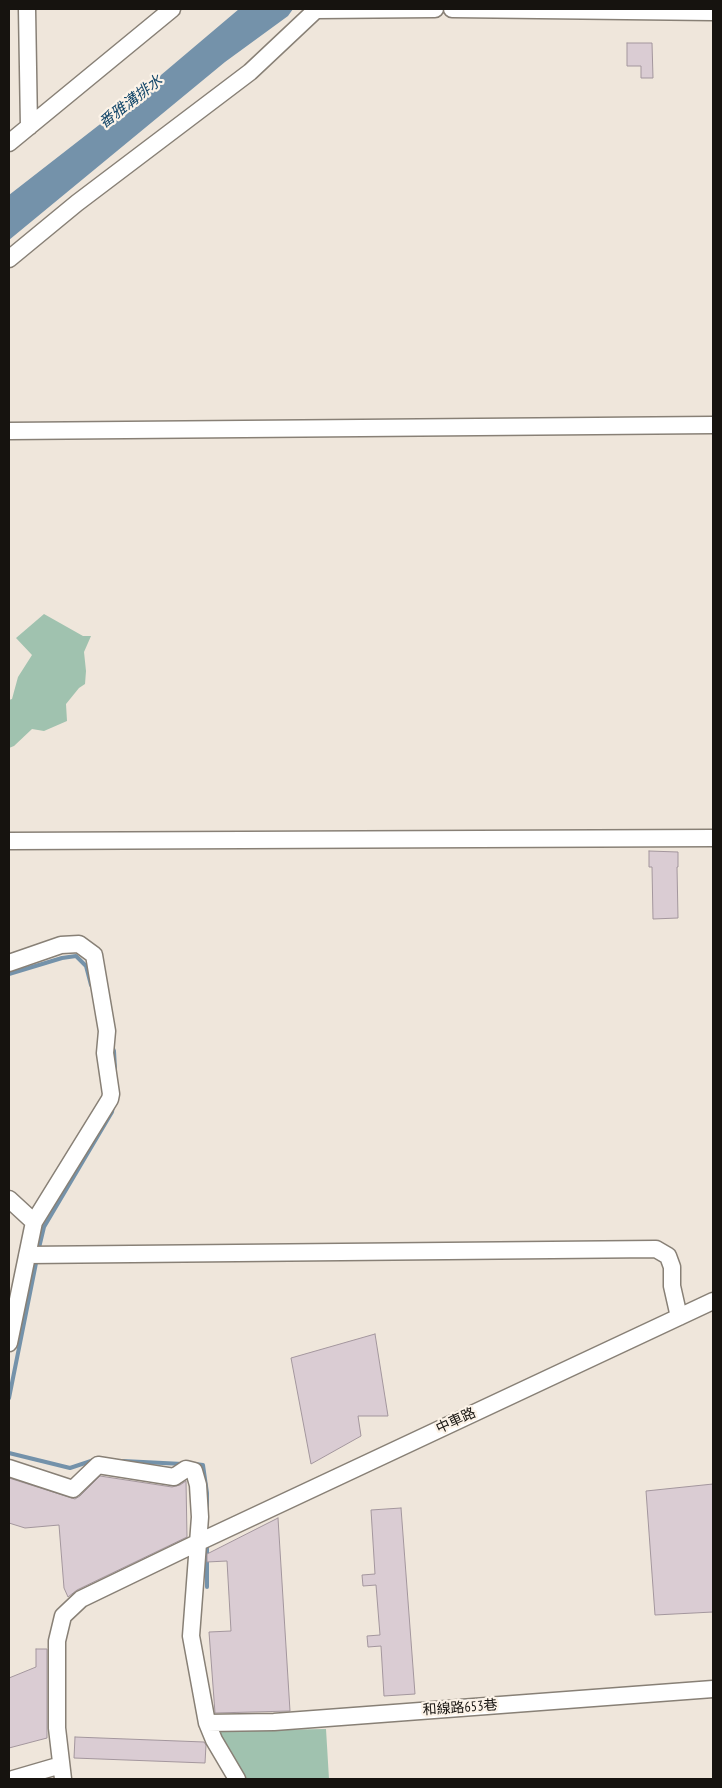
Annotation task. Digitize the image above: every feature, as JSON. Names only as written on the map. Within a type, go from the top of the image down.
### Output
[{"type":"street","points":[[27,9],[28,127]]},
{"type":"street","points":[[9,143],[172,9]]},
{"type":"street","points":[[9,259],[77,203],[250,72],[316,10],[435,9]]},
{"type":"street","points":[[452,9],[713,12]]},
{"type":"street","points":[[9,431],[713,425]]},
{"type":"street","points":[[9,841],[713,838]]},
{"type":"street","points":[[9,963],[61,945],[79,944],[94,955],[107,1031],[105,1053],[111,1094],[34,1222],[9,1344]]},
{"type":"street","points":[[9,1199],[34,1222]]},
{"type":"street","points":[[27,1255],[656,1248],[668,1256],[672,1267],[672,1286],[679,1318]]},
{"type":"street","name":"中車路","points":[[62,1772],[57,1728],[57,1641],[63,1616],[81,1599],[713,1301]]},
{"type":"street","points":[[9,1468],[73,1490],[98,1465],[174,1477],[186,1470],[194,1471],[198,1484],[199,1542],[191,1636],[208,1723],[214,1740],[238,1779]]},
{"type":"street","name":"和線路653巷","points":[[208,1723],[284,1721],[713,1689]]},
{"type":"street","points":[[13,1779],[62,1772]]},
{"type":"green space","points":[[44,614],[83,636],[91,636],[84,652],[85,684],[79,688],[66,704],[67,721],[44,731],[32,729],[14,746],[9,748],[9,700],[12,699],[18,677],[32,655],[16,638]]},
{"type":"green space","points":[[326,1729],[329,1779],[241,1779],[218,1731]]},
{"type":"water","name":"番雅溝排水","points":[[239,9],[293,9],[288,16],[225,62],[9,240],[9,195],[135,97]]},
{"type":"building","points":[[627,43],[652,43],[653,78],[641,78],[641,66],[627,66]]},
{"type":"building","points":[[649,851],[678,852],[678,918],[653,919],[652,867],[649,867]]},
{"type":"building","points":[[375,1334],[388,1416],[358,1416],[361,1436],[311,1464],[291,1358]]},
{"type":"building","points":[[100,1476],[172,1487],[186,1481],[187,1537],[77,1590],[68,1597],[64,1588],[59,1525],[25,1528],[9,1523],[9,1478],[75,1499]]},
{"type":"building","points":[[713,1484],[713,1612],[655,1615],[646,1491]]},
{"type":"building","points":[[401,1508],[415,1694],[384,1696],[381,1646],[368,1647],[367,1636],[380,1635],[376,1585],[363,1586],[362,1575],[375,1574],[371,1510]]},
{"type":"building","points":[[278,1518],[290,1711],[215,1713],[209,1632],[231,1631],[227,1561],[207,1562],[207,1554]]},
{"type":"building","points":[[36,1649],[47,1649],[47,1738],[9,1748],[9,1678],[36,1667]]},
{"type":"building","points":[[75,1737],[204,1742],[206,1745],[205,1763],[74,1758]]},
{"type":"waterway","points":[[9,974],[62,958],[76,956],[86,966],[91,985]]},
{"type":"waterway","points":[[112,1046],[115,1069]]},
{"type":"waterway","points":[[38,1252],[44,1227],[112,1112],[113,1106]]},
{"type":"waterway","points":[[9,1398],[37,1258]]},
{"type":"waterway","points":[[9,1453],[70,1468],[94,1460]]},
{"type":"waterway","points":[[123,1461],[183,1464]]},
{"type":"waterway","points":[[195,1464],[203,1465],[207,1507]]},
{"type":"waterway","points":[[207,1544],[207,1587]]}]
